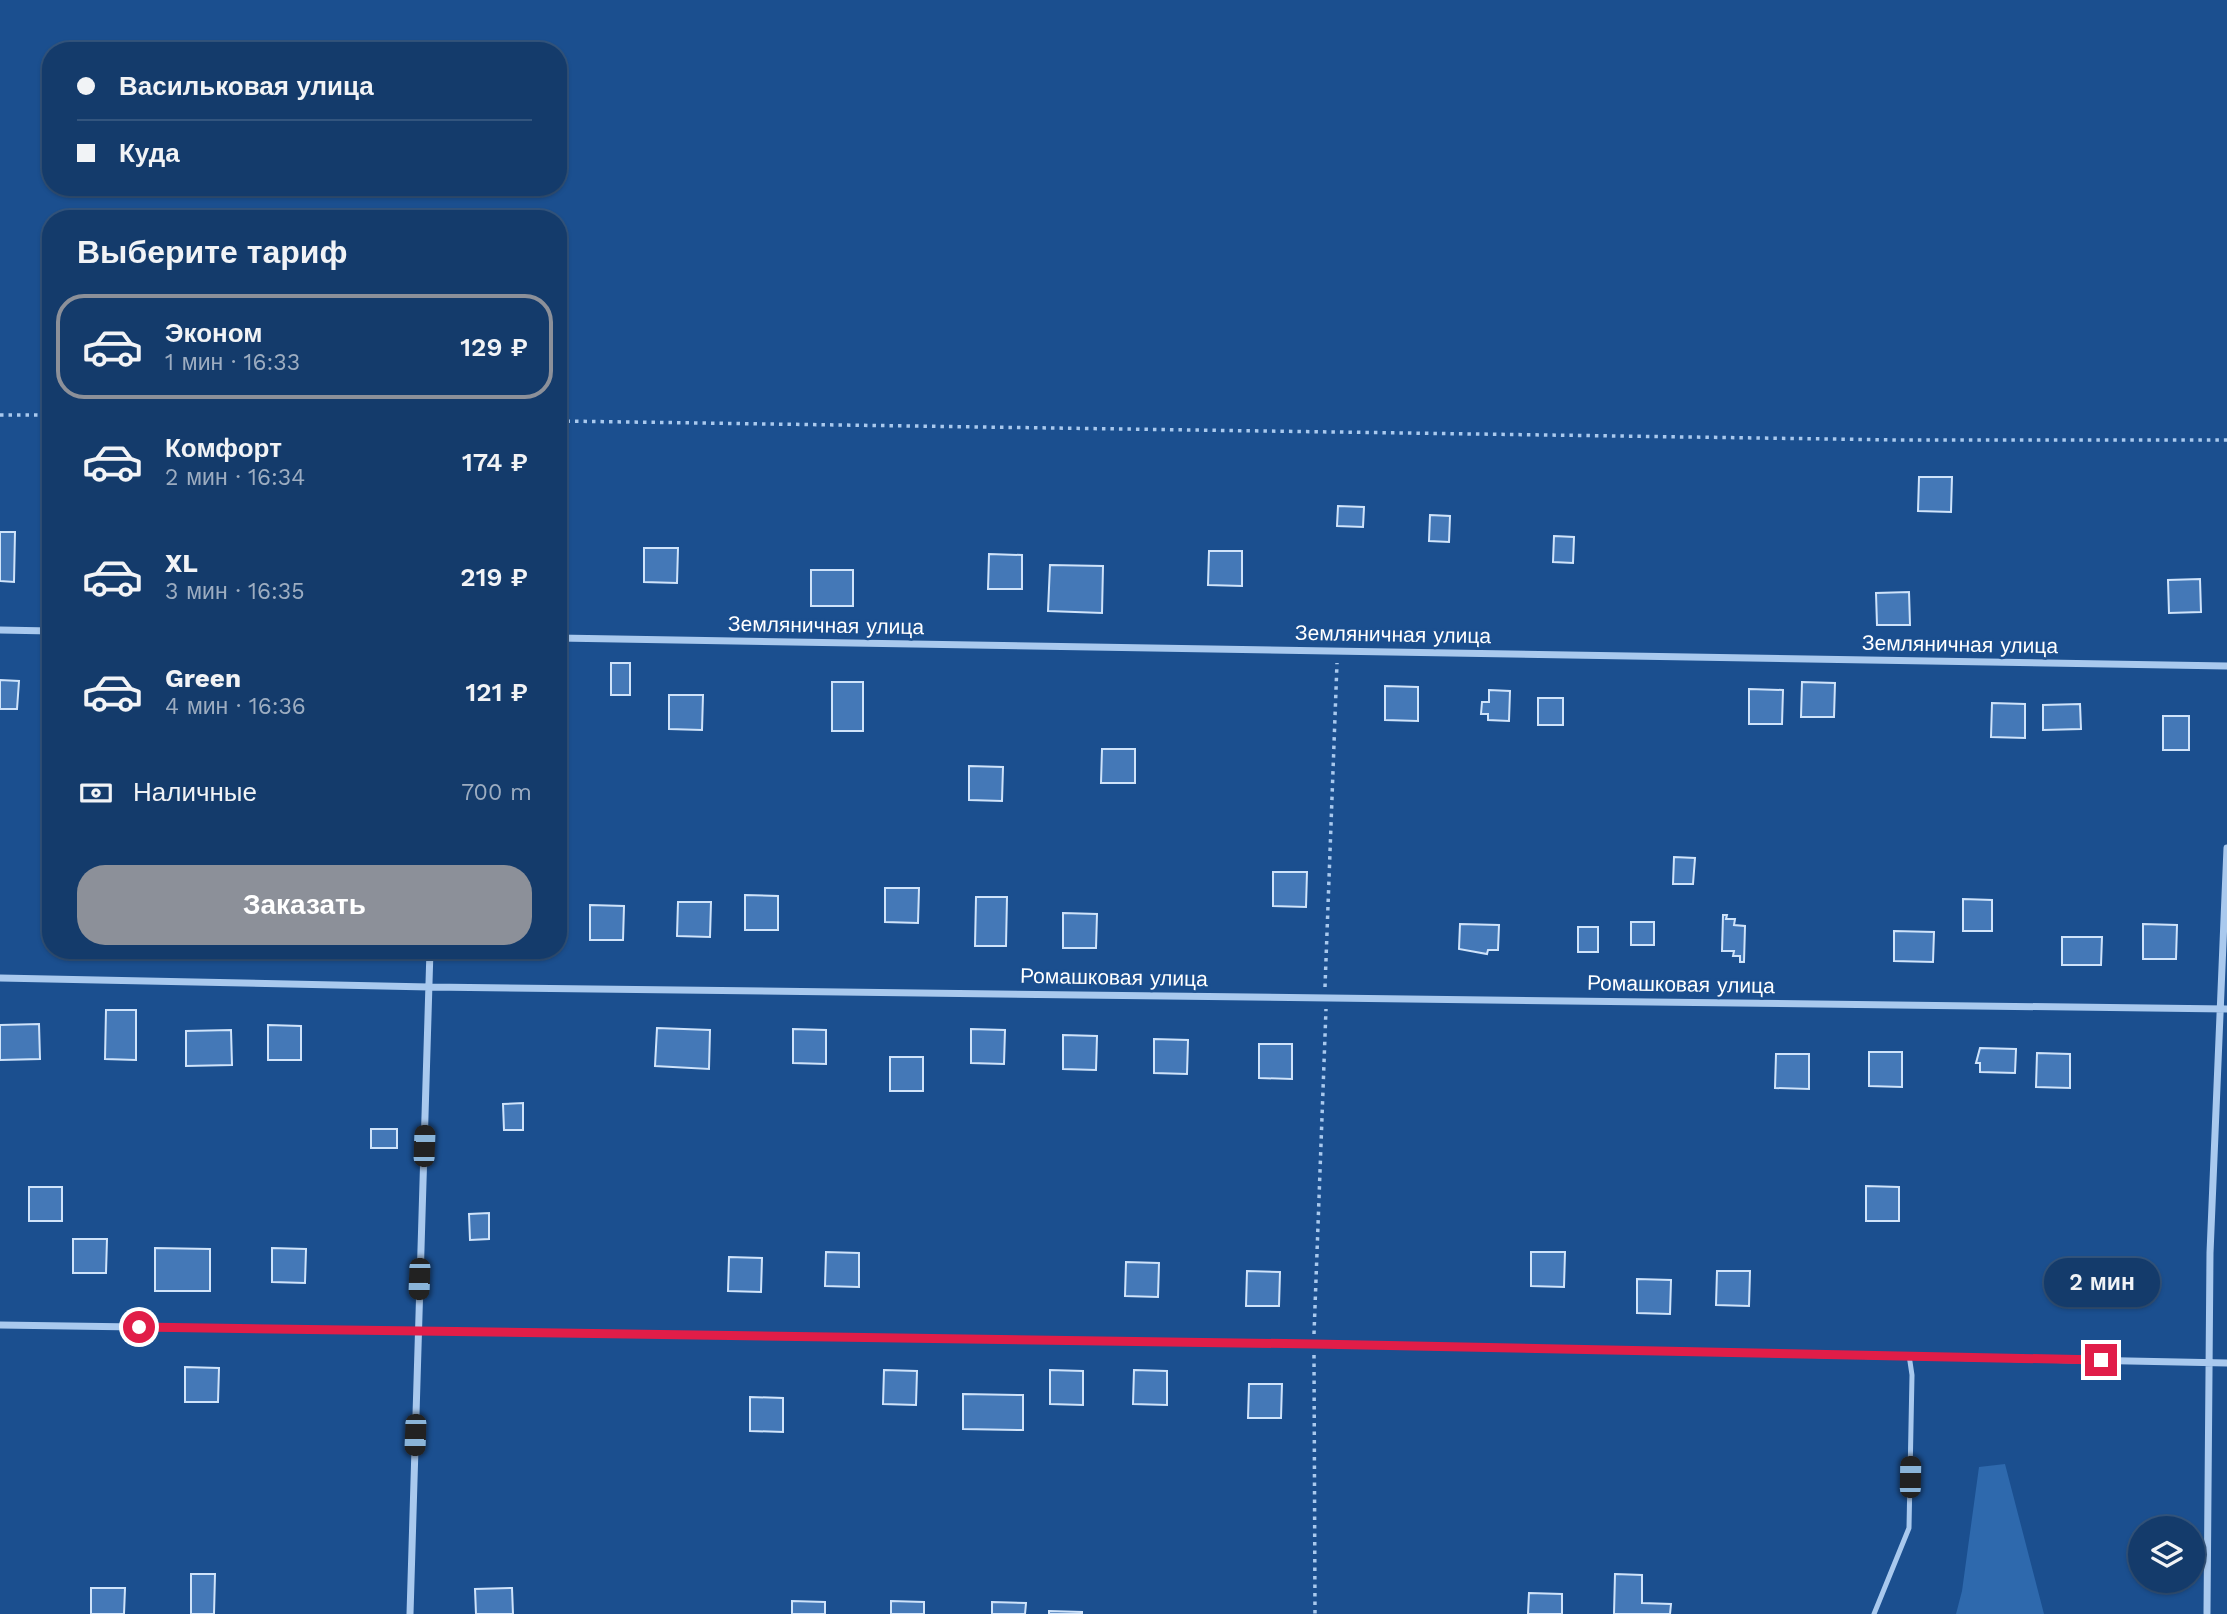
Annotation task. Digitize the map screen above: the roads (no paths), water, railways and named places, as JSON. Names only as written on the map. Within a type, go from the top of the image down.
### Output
[{"type":"street","points":[[0,630],[42,631]]},
{"type":"street","name":"Земляничная улица","points":[[567,638],[2227,666]]},
{"type":"street","points":[[2207,1613],[2210,1253],[2225,1009],[2227,848]]},
{"type":"street","points":[[410,1614],[430,959]]},
{"type":"street","name":"Ромашковая улица","points":[[0,978],[429,987],[2225,1009]]},
{"type":"street","points":[[0,1325],[1314,1344],[2227,1363]]},
{"type":"lane","points":[[1874,1614],[1909,1528],[1912,1375],[1909,1355]]}]
